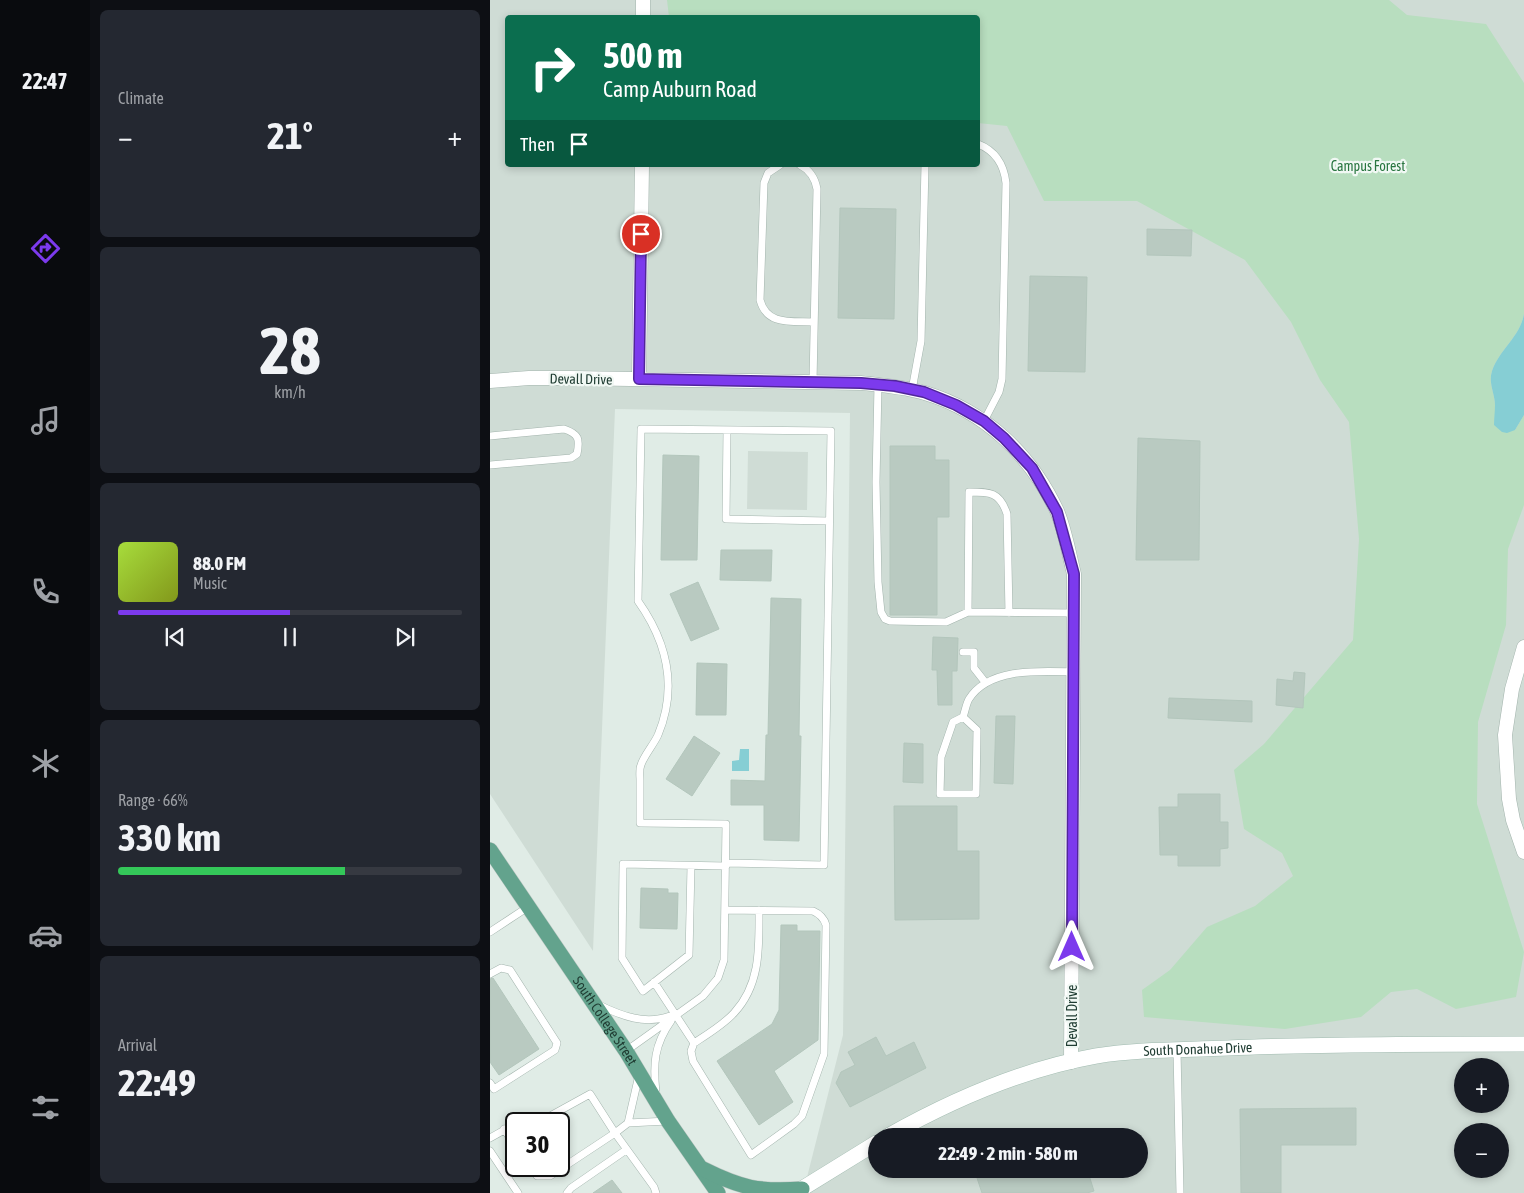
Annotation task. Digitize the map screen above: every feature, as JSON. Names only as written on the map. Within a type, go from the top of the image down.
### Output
[{"type":"main road","name":"South College Street","points":[[490,850],[626,1051],[668,1121],[718,1193]]},
{"type":"main road","points":[[703,1193],[702,1169],[748,1188],[799,1192]]},
{"type":"street","points":[[643,0],[643,15]]},
{"type":"street","points":[[639,379],[642,167]]},
{"type":"street","name":"Devall Drive","points":[[490,382],[529,378],[878,384],[924,392],[956,405],[984,421],[1004,438],[1032,468],[1057,512],[1074,574],[1071,1062]]},
{"type":"street","points":[[1524,647],[1512,688],[1505,734],[1509,799],[1524,852]]},
{"type":"street","name":"South Donahue Drive","points":[[903,1128],[964,1098],[1019,1077],[1096,1056],[1177,1050],[1524,1044]]},
{"type":"street","points":[[799,1192],[868,1148]]},
{"type":"lane","points":[[980,145],[990,150],[1000,161],[1006,183],[1002,379],[999,392],[984,421]]},
{"type":"lane","points":[[777,167],[768,173],[764,183],[760,300],[764,310],[773,319],[814,322]]},
{"type":"lane","points":[[803,167],[810,172],[815,180],[817,189],[813,382]]},
{"type":"lane","points":[[912,390],[921,341],[925,167]]},
{"type":"lane","points":[[878,384],[876,482],[878,582],[881,612],[885,619],[890,621],[946,622],[968,612],[1074,613]]},
{"type":"lane","points":[[626,1051],[703,996],[718,978],[724,960],[726,865],[726,824],[640,823],[640,764],[651,750],[664,719],[668,699],[668,675],[665,654],[658,632],[638,601],[641,428],[830,431],[824,865],[726,865],[691,866],[623,864],[622,958],[643,991],[689,955],[691,866]]},
{"type":"lane","points":[[490,436],[564,429],[573,432],[577,436],[579,445],[577,454],[571,458],[490,465]]},
{"type":"lane","points":[[727,430],[726,519],[829,521]]},
{"type":"lane","points":[[968,612],[969,492],[985,492],[996,495],[1004,504],[1007,514],[1009,613]]},
{"type":"lane","points":[[963,652],[974,652],[974,668],[985,682]]},
{"type":"lane","points":[[963,717],[978,730],[976,794],[940,794],[941,757],[953,722],[963,717],[969,699],[985,682],[1009,674],[1074,672]]},
{"type":"lane","points":[[490,932],[528,907]]},
{"type":"lane","points":[[725,910],[759,910],[814,911],[821,915],[826,925],[824,1054],[802,1116],[751,1155],[693,1061],[691,1052],[694,1043],[728,1019],[742,1005],[748,994],[758,964],[759,910]]},
{"type":"lane","points":[[490,974],[501,968],[510,970],[558,1043],[555,1050],[491,1088]]},
{"type":"lane","points":[[654,982],[694,1043]]},
{"type":"lane","points":[[593,1003],[619,1015],[633,1018],[661,1019],[675,1015]]},
{"type":"lane","points":[[657,1101],[654,1078],[656,1053],[663,1033],[675,1015]]},
{"type":"lane","points":[[1177,1050],[1180,1193]]},
{"type":"lane","points":[[628,1123],[640,1073]]},
{"type":"lane","points":[[556,1112],[590,1094],[626,1150],[654,1187],[656,1193]]},
{"type":"lane","points":[[570,1162],[628,1123],[668,1121]]},
{"type":"lane","points":[[490,1138],[505,1129]]},
{"type":"lane","points":[[567,1193],[571,1188],[626,1150]]},
{"type":"lane","points":[[490,1151],[518,1193]]},
{"type":"shaded area","points":[[490,0],[1524,0],[1524,1193],[803,1193],[843,1035],[850,413],[615,409],[593,951],[490,794]]},
{"type":"shaded area","points":[[748,451],[808,452],[807,510],[747,509]]},
{"type":"green space","name":"Campus Forest","points":[[667,0],[1389,0],[1407,15],[1486,24],[1524,83],[1524,314],[1514,337],[1495,363],[1491,375],[1491,384],[1495,401],[1494,425],[1515,430],[1524,415],[1524,505],[1508,549],[1506,625],[1478,722],[1477,804],[1524,952],[1516,997],[1456,1009],[1417,989],[1391,992],[1361,1017],[1285,1029],[1144,1017],[1142,990],[1170,970],[1207,927],[1255,906],[1293,876],[1282,853],[1244,829],[1234,770],[1264,744],[1353,640],[1359,539],[1349,422],[1320,380],[1291,322],[1245,260],[1137,201],[1044,201],[1007,126],[980,123],[980,15],[669,15]]},
{"type":"water","points":[[1524,314],[1524,415],[1515,430],[1507,433],[1502,432],[1494,425],[1495,405],[1491,375],[1499,356],[1518,330]]},
{"type":"water","points":[[740,749],[749,749],[749,771],[732,771],[732,761],[739,760]]},
{"type":"building","points":[[840,208],[896,209],[894,319],[838,318]]},
{"type":"building","points":[[1147,229],[1192,230],[1191,256],[1147,255]]},
{"type":"building","points":[[1030,276],[1087,277],[1085,372],[1028,371]]},
{"type":"building","points":[[1138,438],[1200,441],[1199,560],[1136,560]]},
{"type":"building","points":[[890,446],[935,446],[935,460],[949,460],[949,517],[937,517],[937,615],[890,615]]},
{"type":"building","points":[[663,455],[699,456],[697,560],[661,560]]},
{"type":"building","points":[[721,550],[772,550],[771,581],[720,580]]},
{"type":"building","points":[[698,582],[719,629],[691,641],[670,594]]},
{"type":"building","points":[[771,598],[801,599],[799,841],[764,840],[764,805],[731,805],[731,780],[765,781]]},
{"type":"building","points":[[933,637],[958,638],[957,671],[952,671],[952,705],[938,705],[937,670],[932,670]]},
{"type":"building","points":[[697,663],[727,664],[726,715],[696,715]]},
{"type":"building","points":[[1294,672],[1305,673],[1303,708],[1276,705],[1277,679],[1293,681]]},
{"type":"building","points":[[1169,698],[1252,701],[1252,722],[1168,718]]},
{"type":"building","points":[[996,716],[1015,716],[1013,784],[994,783]]},
{"type":"building","points":[[694,736],[720,753],[692,796],[666,779]]},
{"type":"building","points":[[904,743],[923,744],[923,783],[903,782]]},
{"type":"building","points":[[1178,794],[1220,794],[1220,822],[1228,822],[1228,848],[1220,849],[1220,866],[1178,866],[1178,855],[1160,855],[1159,807],[1178,807]]},
{"type":"building","points":[[894,806],[957,806],[957,851],[979,851],[979,919],[895,920]]},
{"type":"building","points":[[641,888],[668,889],[668,893],[678,893],[677,929],[640,928]]},
{"type":"building","points":[[781,925],[797,925],[797,931],[820,931],[818,1040],[774,1071],[793,1102],[759,1125],[717,1061],[772,1024],[779,1010]]},
{"type":"building","points":[[493,978],[539,1049],[499,1075],[490,1062],[490,979]]},
{"type":"building","points":[[876,1037],[886,1056],[914,1042],[926,1068],[850,1107],[836,1083],[841,1072],[855,1065],[848,1052]]},
{"type":"building","points":[[1356,1108],[1356,1145],[1281,1145],[1281,1193],[1241,1193],[1240,1109]]},
{"type":"building","points":[[977,1178],[1090,1178],[1094,1191],[1087,1193],[982,1193]]},
{"type":"building","points":[[612,1180],[622,1193],[593,1193]]},
{"type":"route","points":[[641,234],[639,379],[861,383],[895,386],[924,392],[956,405],[984,421],[1023,456],[1032,468],[1057,512],[1074,574],[1072,947]]}]
